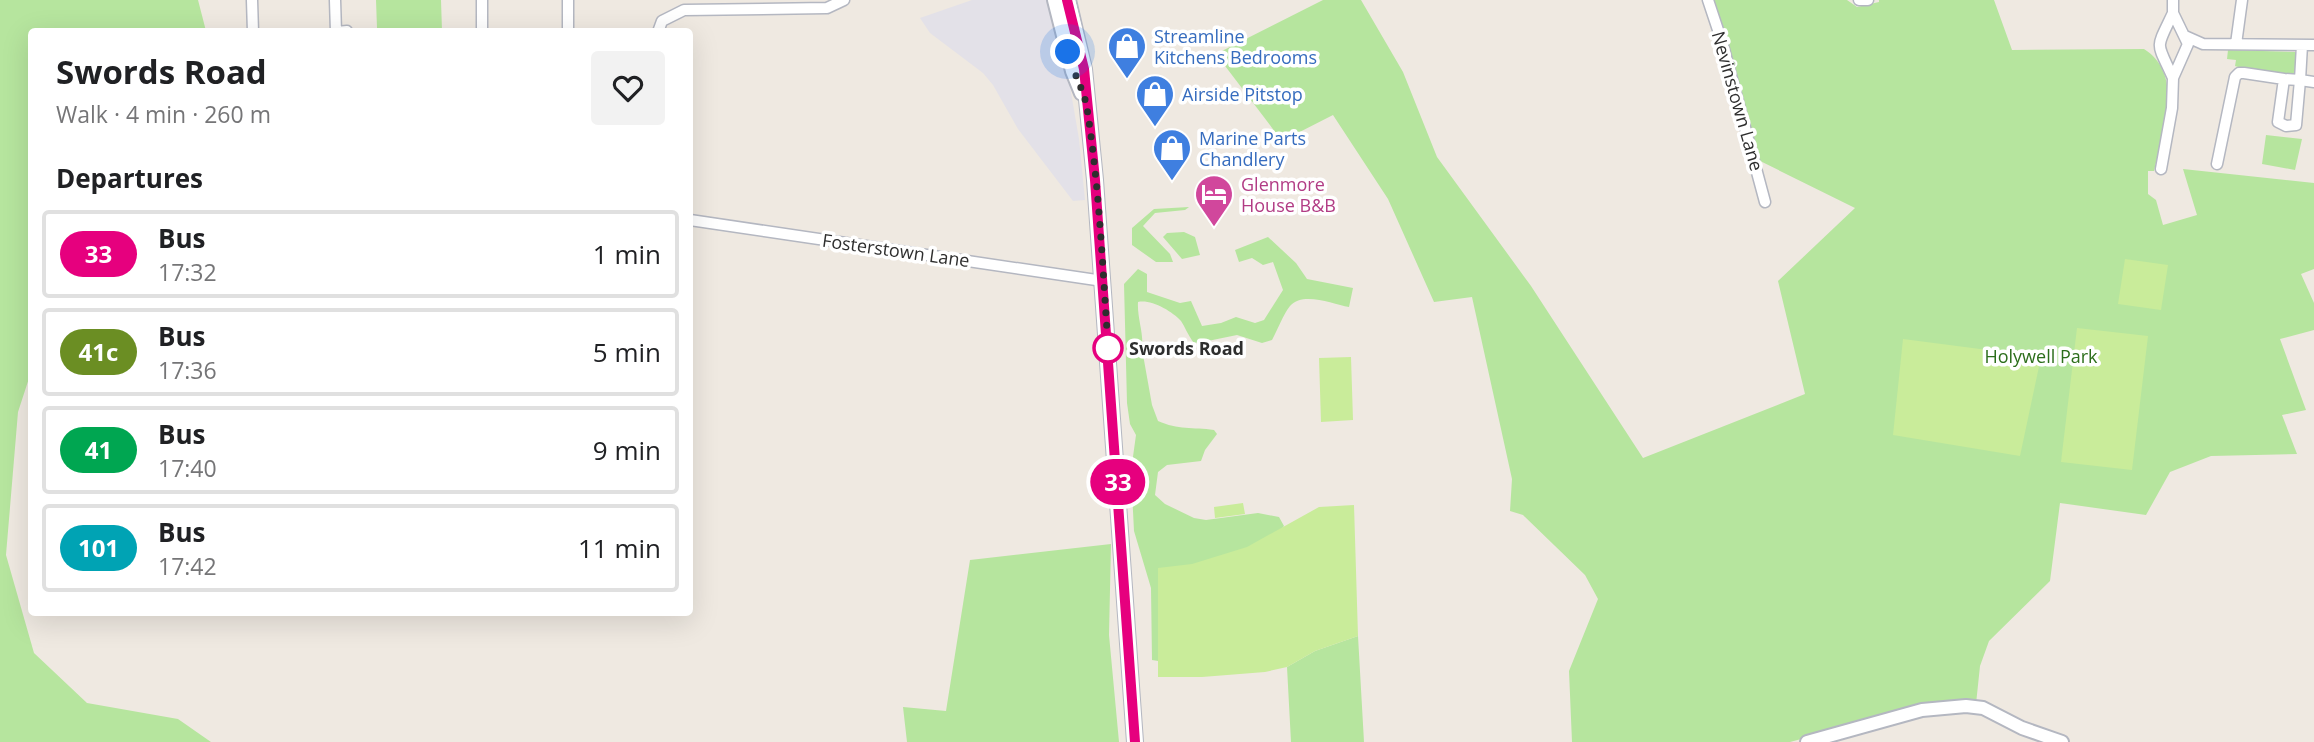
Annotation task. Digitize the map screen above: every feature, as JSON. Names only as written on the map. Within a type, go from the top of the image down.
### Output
[{"type":"main road","points":[[1055,0],[1073,71],[1086,104]]},
{"type":"main road","points":[[1068,0],[1084,69],[1103,281],[1135,742]]},
{"type":"street","points":[[252,0],[253,28]]},
{"type":"street","points":[[335,0],[336,28]]},
{"type":"street","points":[[482,0],[482,28]]},
{"type":"street","points":[[568,0],[568,28]]},
{"type":"street","points":[[659,28],[662,21],[684,10],[716,5],[827,8],[844,0]]},
{"type":"street","name":"Nevinstown Lane","points":[[1708,0],[1765,202]]},
{"type":"street","points":[[1859,0],[1868,0]]},
{"type":"street","points":[[2161,169],[2172,108],[2173,78],[2188,44],[2173,13],[2173,0]]},
{"type":"street","points":[[2236,44],[2242,0]]},
{"type":"street","points":[[2173,13],[2158,42],[2173,78]]},
{"type":"street","points":[[2163,33],[2173,30],[2203,44],[2314,45]]},
{"type":"street","points":[[2164,56],[2173,60],[2203,44]]},
{"type":"street","points":[[2284,79],[2278,122],[2296,125],[2302,45]]},
{"type":"street","points":[[2217,164],[2235,77],[2239,73],[2300,83],[2314,82]]},
{"type":"street","name":"Fosterstown Lane","points":[[693,220],[1103,281]]},
{"type":"street","points":[[1807,742],[1922,710],[1966,706],[1983,708],[2022,728],[2062,742]]},
{"type":"shaded area","points":[[972,0],[1048,0],[1068,75],[1079,139],[1085,200],[1073,201],[1018,129],[993,85],[983,73],[930,33],[920,18]]},
{"type":"green space","points":[[0,0],[198,0],[205,28],[28,28],[28,381],[18,412],[6,555],[34,653],[87,703],[178,719],[211,742],[0,742]]},
{"type":"green space","points":[[376,0],[441,0],[442,28],[377,28]]},
{"type":"green space","name":"Holywell Park","points":[[1323,0],[1361,0],[1403,72],[1437,157],[1531,286],[1643,458],[1805,394],[1778,281],[1855,208],[1754,158],[1708,0],[1847,0],[1857,7],[1879,0],[1994,0],[2012,50],[2144,49],[2157,60],[2168,89],[2162,139],[2154,171],[2148,171],[2148,194],[2156,200],[2163,225],[2197,215],[2183,169],[2314,183],[2314,269],[2301,274],[2314,303],[2314,330],[2280,339],[2306,410],[2282,415],[2297,454],[2211,456],[2170,472],[2146,515],[2060,503],[2050,581],[1989,641],[1980,666],[1976,704],[1917,708],[1790,742],[1572,742],[1569,671],[1598,599],[1585,575],[1523,515],[1510,511],[1512,479],[1472,297],[1434,302],[1388,199],[1333,115],[1282,141],[1216,54]]},
{"type":"green space","points":[[2228,50],[2295,52],[2295,70],[2293,75],[2286,75],[2241,68],[2235,66],[2236,60],[2227,59]]},
{"type":"green space","points":[[2266,135],[2302,139],[2295,170],[2262,164]]},
{"type":"green space","points":[[1189,207],[1185,210],[1155,213],[1143,226],[1170,254],[1173,262],[1156,262],[1132,245],[1132,228],[1154,209]]},
{"type":"green space","points":[[1184,232],[1195,237],[1200,255],[1182,259],[1163,237],[1167,233]]},
{"type":"green space","points":[[1268,237],[1296,263],[1307,279],[1353,288],[1349,307],[1302,299],[1290,306],[1272,340],[1262,343],[1237,335],[1198,343],[1193,342],[1181,321],[1172,313],[1155,304],[1138,302],[1142,349],[1152,405],[1158,421],[1179,427],[1214,430],[1217,434],[1205,450],[1201,461],[1167,465],[1158,472],[1155,495],[1165,504],[1194,518],[1206,520],[1258,513],[1279,517],[1284,526],[1171,663],[1152,660],[1151,588],[1134,531],[1131,471],[1136,435],[1130,424],[1127,403],[1124,284],[1138,269],[1147,274],[1147,292],[1180,303],[1191,301],[1202,326],[1236,317],[1255,323],[1264,320],[1283,290],[1273,262],[1263,265],[1252,258],[1239,262],[1235,250]]},
{"type":"green space","points":[[2125,259],[2168,265],[2161,310],[2118,304]]},
{"type":"green space","points":[[2077,328],[2148,336],[2132,470],[2061,462]]},
{"type":"green space","points":[[1903,339],[2041,357],[2020,456],[1893,435]]},
{"type":"green space","points":[[1351,357],[1353,420],[1321,422],[1319,358]]},
{"type":"green space","points":[[1243,503],[1245,514],[1215,518],[1214,507]]},
{"type":"green space","points":[[1354,505],[1358,636],[1315,651],[1287,667],[1265,672],[1158,677],[1158,568],[1192,564],[1247,547],[1319,507]]},
{"type":"green space","points":[[1111,544],[1109,635],[1119,742],[907,742],[903,707],[946,711],[970,560]]},
{"type":"green space","points":[[1358,636],[1364,742],[1291,742],[1287,667],[1315,651]]},
{"type":"bus line","name":"33","points":[[1067,0],[1084,69],[1095,180],[1135,742]]},
{"type":"place","name":"Streamline Kitchens Bedrooms","points":[[1127,80]]},
{"type":"place","name":"Airside Pitstop","points":[[1155,128]]},
{"type":"place","name":"Marine Parts Chandlery","points":[[1172,182]]},
{"type":"place","name":"Glenmore House B&B","points":[[1214,228]]},
{"type":"place","name":"Swords Road","points":[[1108,348]]},
{"type":"route","points":[[1068,52],[1086,104],[1095,180],[1109,360],[1108,348]]}]
